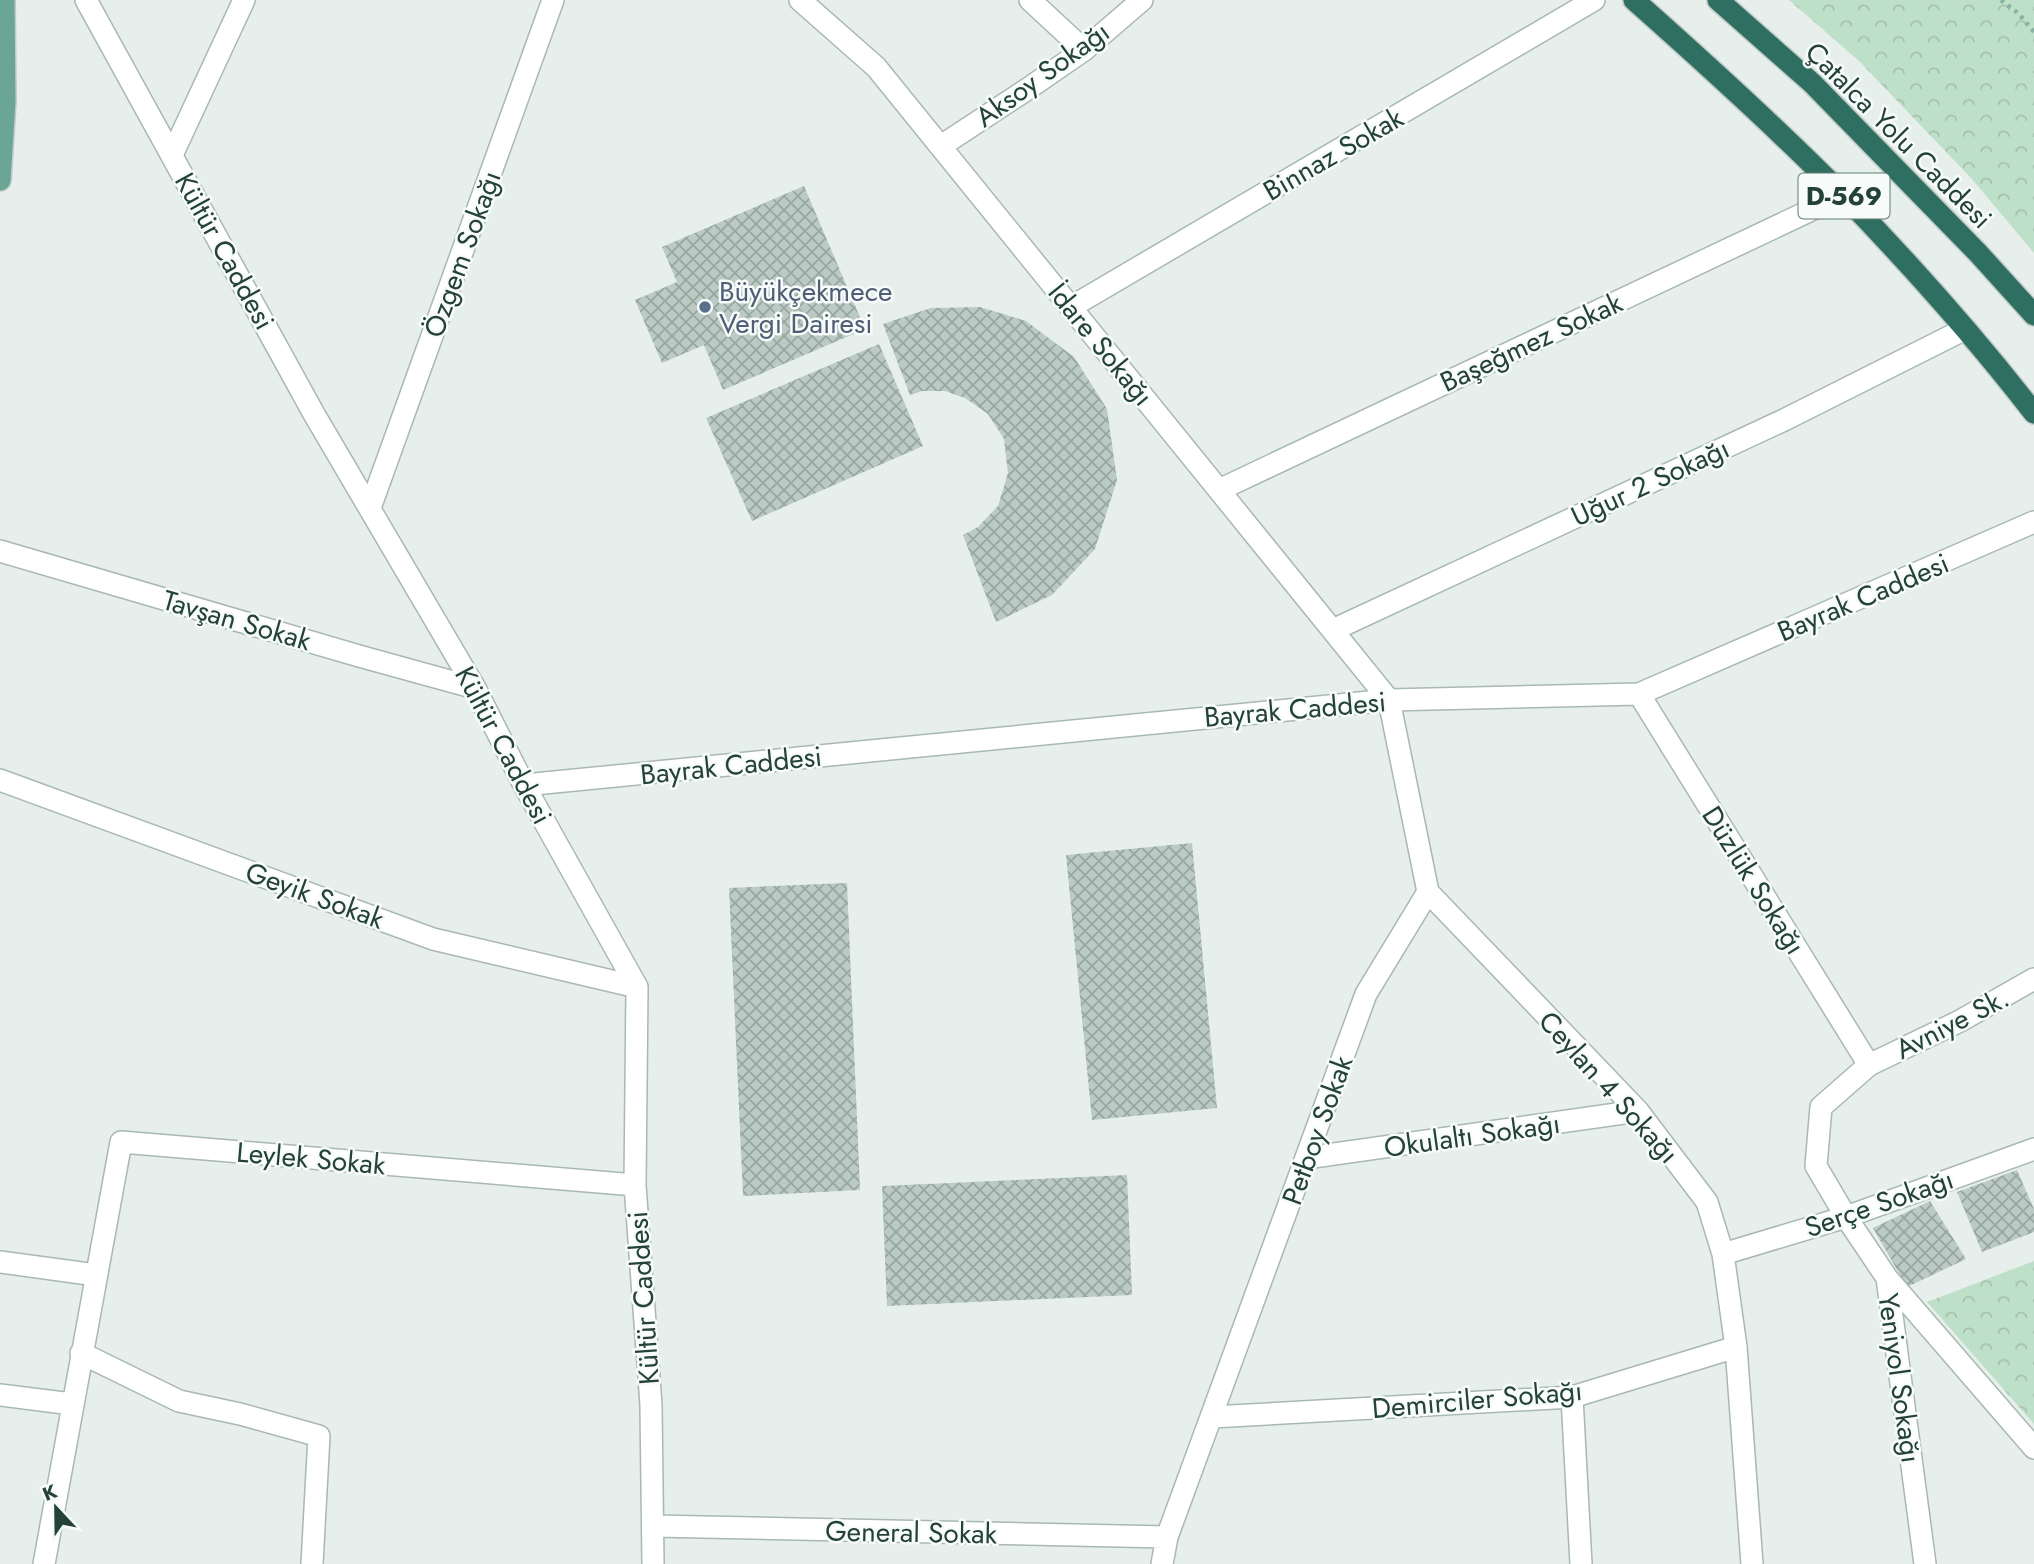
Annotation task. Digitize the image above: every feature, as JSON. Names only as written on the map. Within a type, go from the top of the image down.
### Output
[{"type":"highway","name":"D-569","points":[[1634,0],[1843,195],[1965,328],[2034,412]]},
{"type":"highway","name":"Çatalca Yolu Caddesi","points":[[1718,0],[1812,83],[1978,253],[2034,315]]},
{"type":"main road","points":[[0,180],[5,101],[4,0]]},
{"type":"street","name":"Kültür Caddesi","points":[[86,0],[314,414],[475,688],[524,785],[637,987],[635,1185],[651,1405],[653,1564]]},
{"type":"street","points":[[172,155],[244,0]]},
{"type":"street","name":"Özgem Sokağı","points":[[370,508],[553,0]]},
{"type":"street","name":"İdare Sokağı","points":[[800,0],[876,67],[1389,700]]},
{"type":"street","points":[[1030,0],[1084,50]]},
{"type":"street","name":"Aksoy Sokağı","points":[[941,146],[1084,50],[1142,0]]},
{"type":"street","name":"Binnaz Sokak","points":[[1071,307],[1594,0]]},
{"type":"street","name":"Başeğmez Sokak","points":[[1219,490],[1843,195]]},
{"type":"street","name":"Uğur 2 Sokağı","points":[[1333,631],[1784,419],[1965,328]]},
{"type":"street","name":"Bayrak Caddesi","points":[[524,785],[1389,700],[1639,694],[2034,522]]},
{"type":"street","name":"Tavşan Sokak","points":[[0,551],[475,688]]},
{"type":"street","name":"Düzlük Sokağı","points":[[1639,694],[1869,1065]]},
{"type":"street","points":[[1389,700],[1428,892]]},
{"type":"street","name":"Geyik Sokak","points":[[0,780],[433,939],[637,987]]},
{"type":"street","name":"Ceylan 4 Sokağı","points":[[1428,892],[1638,1111],[1707,1202],[1723,1254],[1736,1348],[1752,1564]]},
{"type":"street","name":"Petboy Sokak","points":[[1162,1564],[1167,1537],[1366,994],[1428,892]]},
{"type":"street","name":"Avniye Sk.","points":[[1869,1065],[1960,1021],[2034,979]]},
{"type":"street","name":"Yeniyol Sokağı","points":[[1869,1065],[1821,1107],[1816,1166],[1887,1278],[1925,1564]]},
{"type":"street","name":"Okulaltı Sokağı","points":[[1306,1158],[1638,1111]]},
{"type":"street","name":"Leylek Sokak","points":[[96,1275],[121,1142],[635,1185]]},
{"type":"street","name":"Serçe Sokağı","points":[[1723,1254],[1846,1217],[2034,1149]]},
{"type":"street","points":[[0,1262],[96,1275],[44,1564]]},
{"type":"street","points":[[1887,1278],[2034,1448]]},
{"type":"street","name":"Demirciler Sokağı","points":[[1212,1417],[1572,1396],[1736,1348]]},
{"type":"street","points":[[80,1362],[179,1401],[240,1414],[319,1436],[313,1564]]},
{"type":"street","points":[[0,1395],[72,1404]]},
{"type":"street","points":[[1572,1396],[1581,1564]]},
{"type":"street","name":"General Sokak","points":[[654,1527],[1167,1537]]},
{"type":"path","points":[[2001,0],[2034,32]]},
{"type":"green space","points":[[1789,0],[2034,0],[2034,253],[1971,178],[1858,60]]},
{"type":"green space","points":[[2034,1261],[2034,1424],[1927,1302]]},
{"type":"building","points":[[804,186],[865,329],[723,390],[704,345],[662,363],[635,300],[677,282],[662,247]]},
{"type":"building","points":[[980,307],[1026,321],[1074,357],[1107,409],[1117,480],[1095,549],[1052,595],[996,622],[963,535],[978,527],[998,506],[1008,473],[1004,439],[988,414],[965,398],[945,391],[922,391],[910,395],[883,324],[931,308]]},
{"type":"building","points":[[879,344],[923,446],[752,521],[706,418]]},
{"type":"building","points":[[1192,843],[1217,1108],[1092,1120],[1066,855]]},
{"type":"building","points":[[847,883],[860,1190],[743,1196],[729,888]]},
{"type":"building","points":[[2017,1170],[2034,1209],[2034,1232],[1982,1252],[1957,1192]]},
{"type":"building","points":[[1127,1175],[1132,1295],[887,1306],[882,1186]]},
{"type":"building","points":[[1930,1201],[1966,1259],[1907,1287],[1873,1228]]},
{"type":"place","name":"Büyükçekmece Vergi Dairesi","points":[[705,307]]}]
